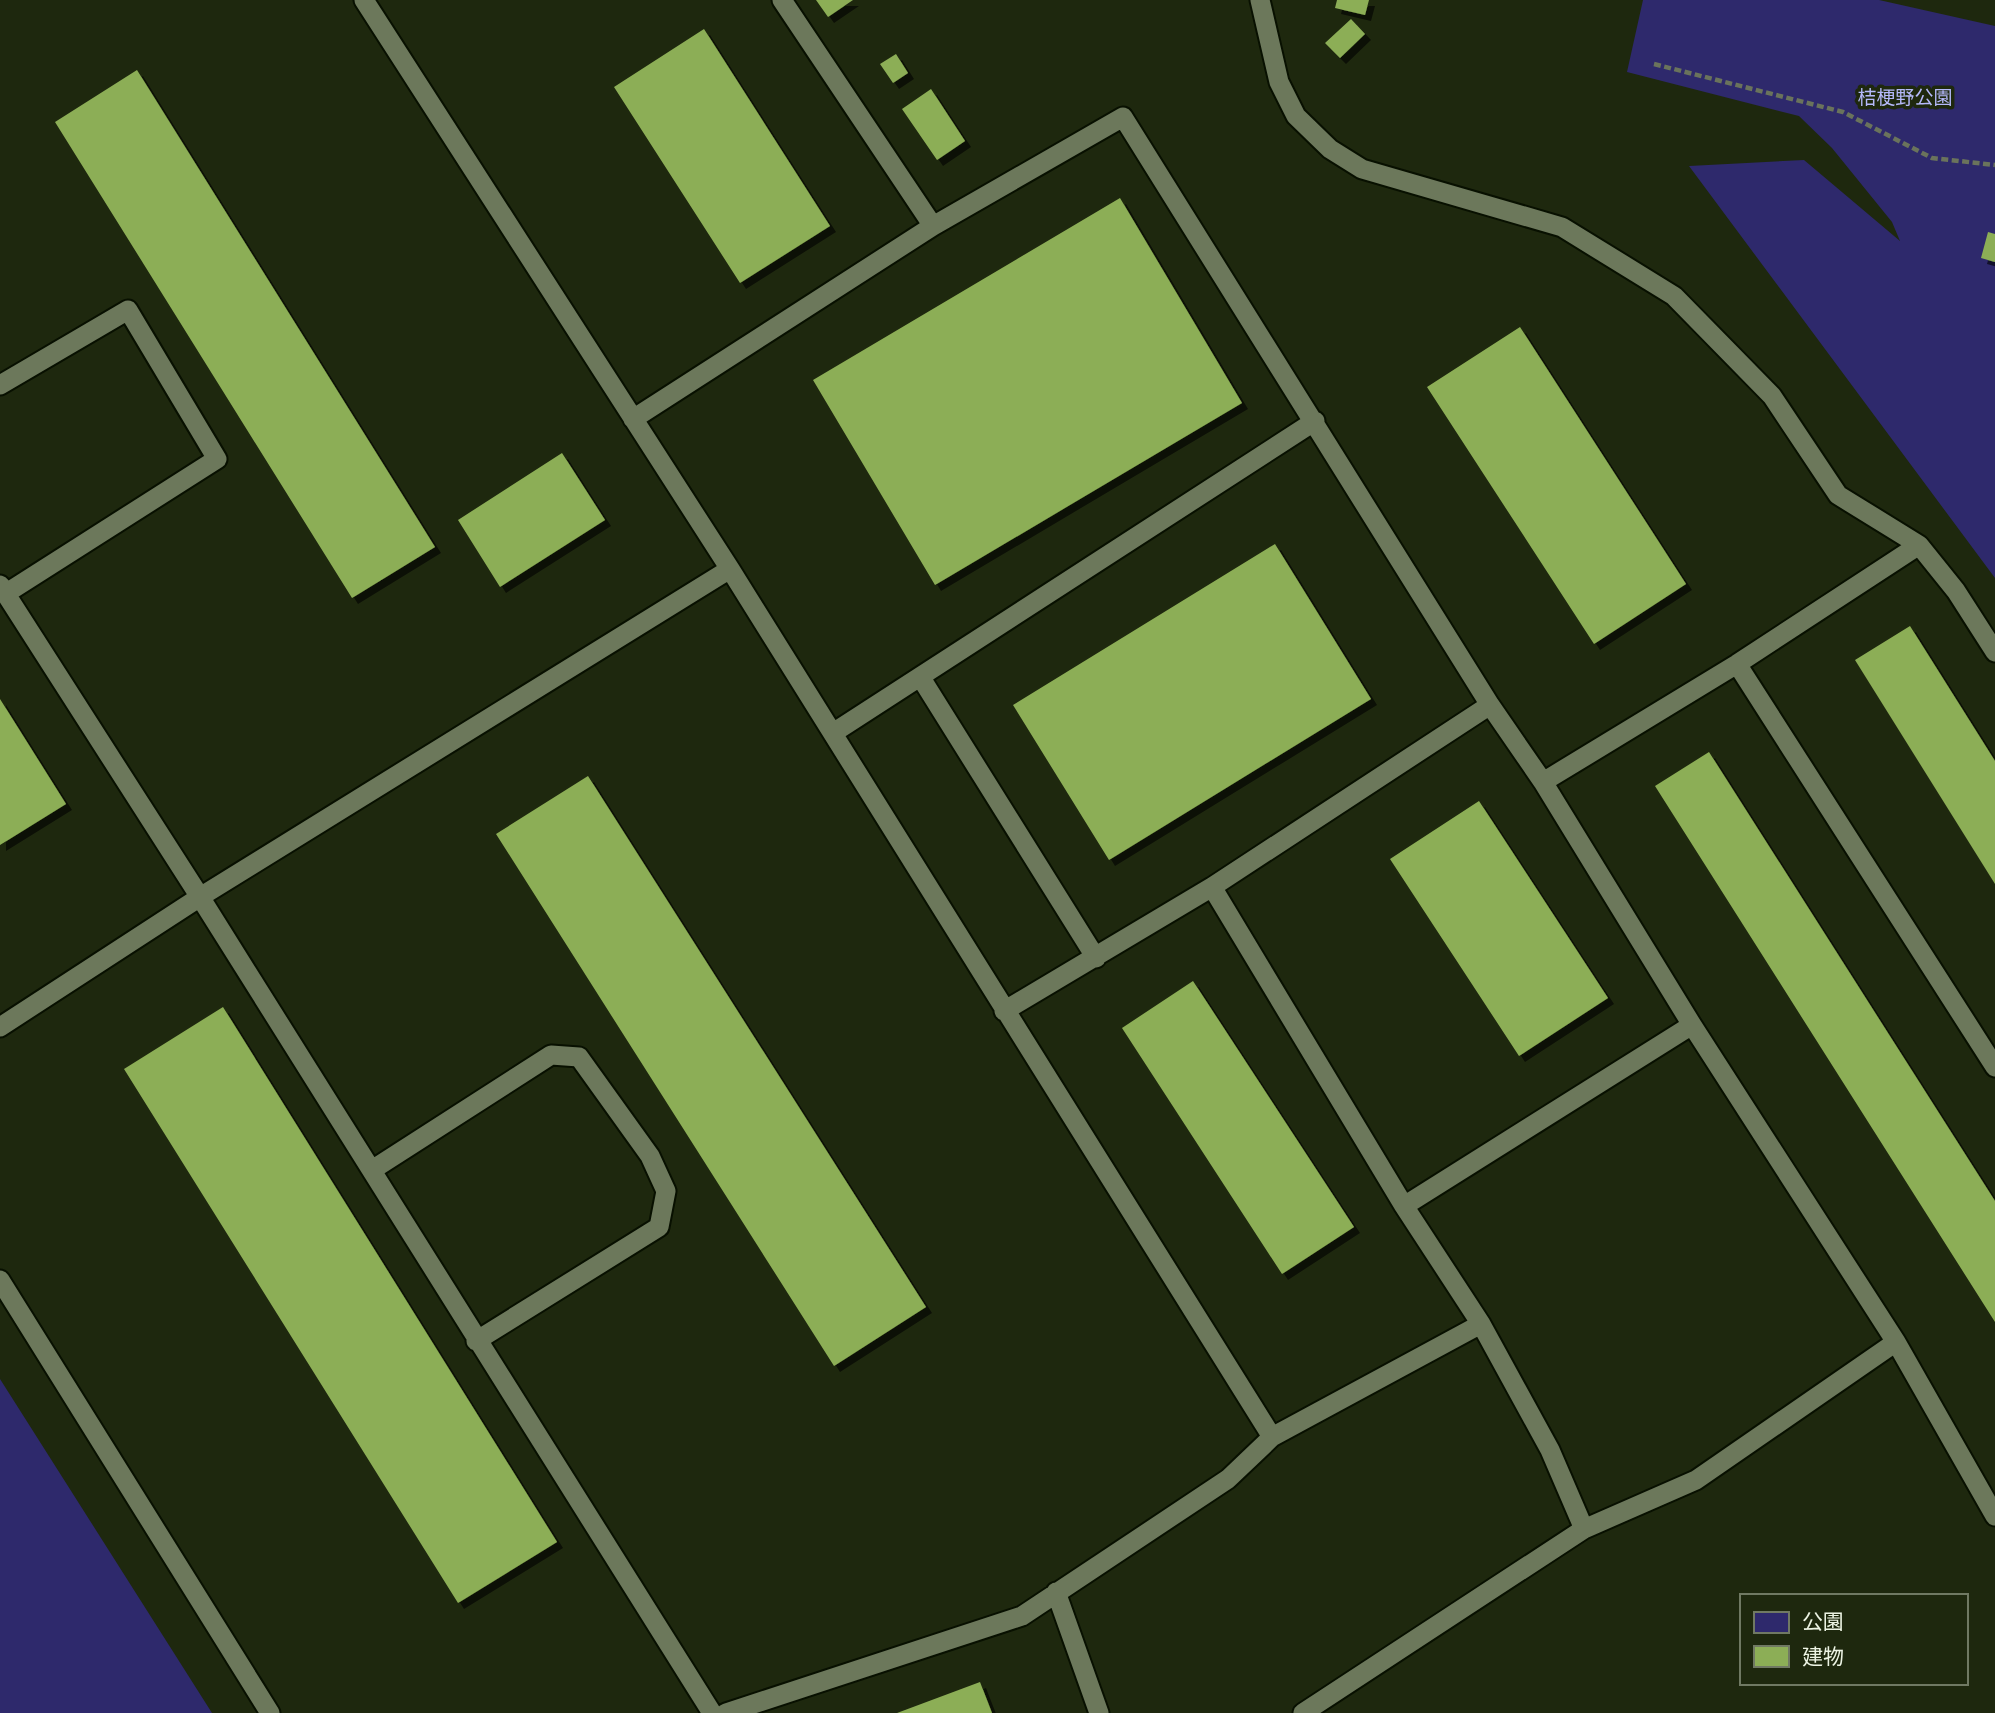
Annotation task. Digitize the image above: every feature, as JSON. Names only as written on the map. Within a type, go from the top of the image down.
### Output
[{"type":"lane","points":[[364,0],[730,569],[1004,1012],[1272,1437]]},
{"type":"lane","points":[[782,0],[933,226]]},
{"type":"lane","points":[[1260,0],[1279,82],[1296,116],[1330,149],[1362,169],[1562,227],[1674,296],[1772,397],[1838,495],[1919,545],[1956,591],[1995,652]]},
{"type":"lane","points":[[633,419],[933,226],[1123,117],[1490,705],[1544,782],[1692,1025],[1896,1342],[1995,1516]]},
{"type":"lane","points":[[0,385],[128,310],[217,459],[3,589],[200,897],[476,1341],[712,1713]]},
{"type":"lane","points":[[833,733],[1315,421]]},
{"type":"lane","points":[[1544,782],[1737,664],[1919,545]]},
{"type":"lane","points":[[0,1027],[200,897],[730,569]]},
{"type":"lane","points":[[1737,664],[1995,1067]]},
{"type":"lane","points":[[921,678],[1096,958]]},
{"type":"lane","points":[[1004,1012],[1212,887],[1490,705]]},
{"type":"lane","points":[[1212,887],[1404,1206],[1481,1324],[1550,1450],[1584,1529]]},
{"type":"lane","points":[[1404,1206],[1692,1025]]},
{"type":"lane","points":[[372,1170],[551,1055],[579,1057],[650,1156],[667,1191],[659,1227],[476,1341]]},
{"type":"lane","points":[[0,1280],[270,1713]]},
{"type":"lane","points":[[726,1713],[1022,1616],[1228,1479],[1272,1437],[1481,1324]]},
{"type":"lane","points":[[1303,1713],[1584,1529],[1696,1480],[1896,1342]]},
{"type":"lane","points":[[1056,1592],[1099,1713]]},
{"type":"path","points":[[1654,64],[1843,112],[1932,158],[1995,165]]},
{"type":"green space","name":"桔梗野公園","points":[[1643,0],[1879,0],[1995,26],[1995,578],[1689,166],[1804,160],[1900,241],[1892,222],[1832,148],[1799,116],[1627,72]]},
{"type":"green space","points":[[0,1379],[212,1713],[0,1713]]},
{"type":"building","points":[[816,0],[853,0],[828,17]]},
{"type":"building","points":[[1337,0],[1369,0],[1365,15],[1335,8]]},
{"type":"building","points":[[1351,19],[1365,34],[1340,58],[1325,43]]},
{"type":"building","points":[[704,29],[830,226],[740,283],[614,87]]},
{"type":"building","points":[[896,54],[908,73],[893,83],[880,64]]},
{"type":"building","points":[[137,70],[435,547],[352,598],[55,122]]},
{"type":"building","points":[[931,89],[965,141],[937,160],[902,109]]},
{"type":"building","points":[[1120,198],[1242,403],[935,585],[813,380]]},
{"type":"building","points":[[1988,232],[1995,234],[1995,262],[1981,258]]},
{"type":"building","points":[[1520,327],[1686,584],[1594,644],[1427,387]]},
{"type":"building","points":[[562,453],[605,520],[500,587],[458,520]]},
{"type":"building","points":[[1275,544],[1371,699],[1109,860],[1013,705]]},
{"type":"building","points":[[1910,626],[1995,761],[1995,884],[1855,660]]},
{"type":"building","points":[[0,699],[66,804],[0,845]]},
{"type":"building","points":[[1709,752],[1995,1201],[1995,1322],[1655,786]]},
{"type":"building","points":[[588,776],[926,1307],[834,1366],[496,834]]},
{"type":"building","points":[[1479,801],[1608,998],[1519,1056],[1390,859]]},
{"type":"building","points":[[1193,981],[1354,1227],[1282,1274],[1122,1028]]},
{"type":"building","points":[[223,1007],[557,1542],[458,1603],[124,1069]]},
{"type":"building","points":[[980,1682],[992,1713],[897,1713]]}]
